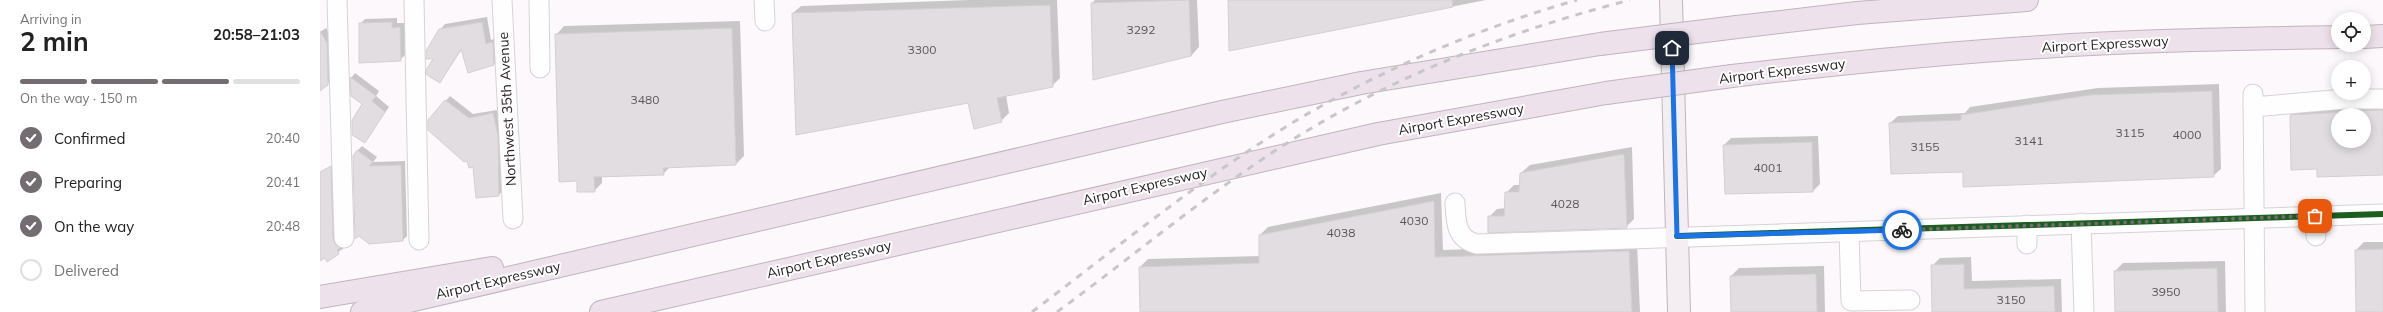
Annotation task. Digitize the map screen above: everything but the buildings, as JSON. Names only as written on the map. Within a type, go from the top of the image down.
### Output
[{"type":"highway","name":"Airport Expressway","points":[[362,312],[1230,111],[1361,83],[1600,44],[1857,13],[2027,0]]},
{"type":"highway","points":[[2371,36],[2383,36]]},
{"type":"highway","name":"Airport Expressway","points":[[601,312],[1363,137],[1606,93],[1732,76],[1864,61],[2042,47],[2199,40],[2331,37]]},
{"type":"highway","points":[[320,297],[666,241]]},
{"type":"main road","points":[[1671,0],[1679,312]]},
{"type":"street","points":[[337,0],[344,238]]},
{"type":"street","points":[[414,0],[419,240]]},
{"type":"street","name":"Northwest 35th Avenue","points":[[502,0],[513,219]]},
{"type":"street","points":[[539,0],[540,68]]},
{"type":"street","points":[[764,0],[764,21]]},
{"type":"street","points":[[2255,312],[2253,101],[2383,99]]},
{"type":"street","points":[[1455,204],[1456,227],[1468,242],[1477,244],[1677,236],[1849,232],[2080,223],[2383,214]]},
{"type":"street","points":[[2315,216],[2316,236]]},
{"type":"street","points":[[2080,223],[2084,312]]},
{"type":"street","points":[[2027,225],[2027,244]]},
{"type":"street","points":[[1849,232],[1851,301],[1910,300]]},
{"type":"railway","points":[[1032,312],[1195,188],[1262,142],[1330,101],[1364,83],[1433,51],[1504,23],[1577,0]]},
{"type":"railway","points":[[1057,312],[1252,166],[1322,122],[1363,99],[1493,42],[1630,0]]},
{"type":"cycle path","points":[[1677,236],[2383,214]]},
{"type":"way so far","points":[[1902,230],[2315,216]]},
{"type":"route","points":[[1672,48],[1677,236],[1902,230]]}]
